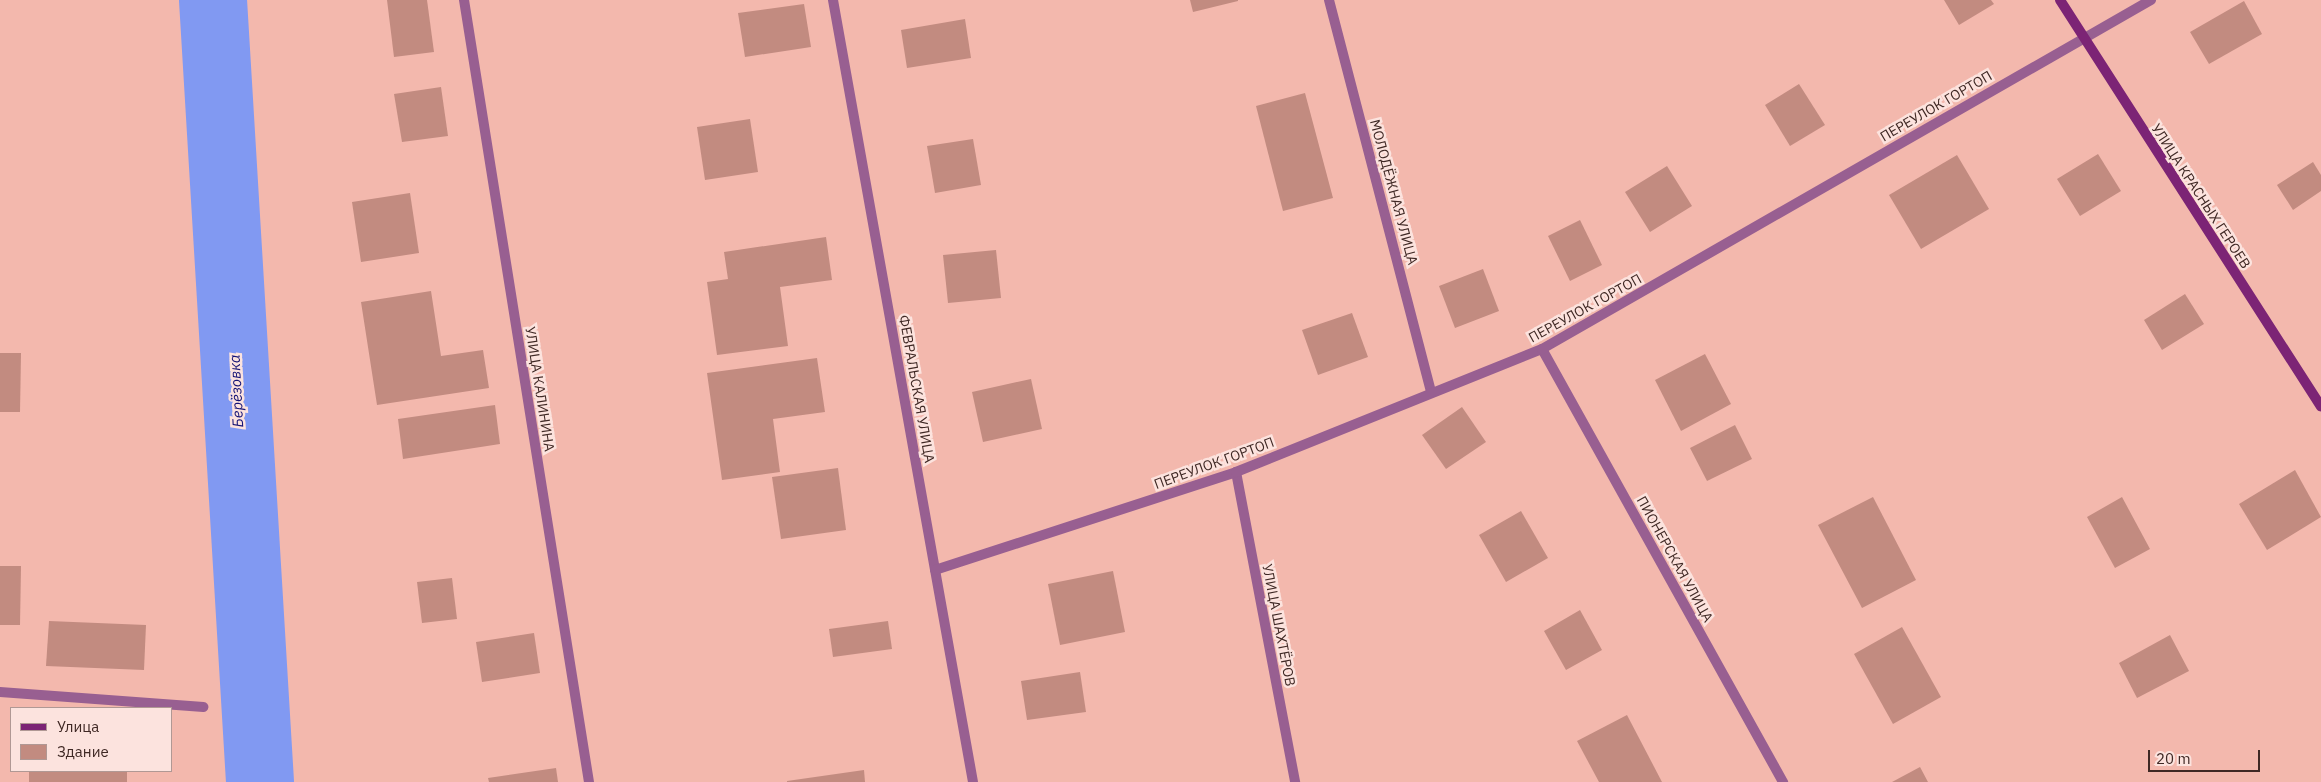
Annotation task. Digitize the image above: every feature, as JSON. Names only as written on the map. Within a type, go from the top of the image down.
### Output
[{"type":"main road","name":"УЛИЦА КРАСНЫХ ГЕРОЕВ","points":[[2060,0],[2082,37],[2321,406]]},
{"type":"street","name":"УЛИЦА КАЛИНИНА","points":[[464,0],[589,782]]},
{"type":"street","name":"ФЕВРАЛЬСКАЯ УЛИЦА","points":[[833,0],[973,782]]},
{"type":"street","name":"МОЛОДЁЖНАЯ УЛИЦА","points":[[1329,0],[1431,392]]},
{"type":"street","name":"ПЕРЕУЛОК ГОРТОП","points":[[935,570],[1236,472],[1431,392],[1542,349],[2082,37],[2151,0]]},
{"type":"street","name":"ПИОНЕРСКАЯ УЛИЦА","points":[[1542,349],[1783,782]]},
{"type":"street","name":"УЛИЦА ШАХТЁРОВ","points":[[1236,472],[1294,782]]},
{"type":"street","points":[[0,692],[203,708]]},
{"type":"building","points":[[387,0],[427,0],[434,52],[394,57]]},
{"type":"building","points":[[1190,0],[1238,0],[1238,1],[1193,12]]},
{"type":"building","points":[[1944,0],[1991,0],[1994,4],[1959,25]]},
{"type":"building","points":[[2244,1],[2262,34],[2209,64],[2190,32]]},
{"type":"building","points":[[804,4],[811,47],[745,57],[738,13]]},
{"type":"building","points":[[965,19],[971,58],[907,68],[901,30]]},
{"type":"building","points":[[1799,84],[1825,125],[1790,146],[1765,105]]},
{"type":"building","points":[[441,87],[448,136],[402,142],[394,94]]},
{"type":"building","points":[[1305,93],[1333,198],[1283,211],[1256,106]]},
{"type":"building","points":[[750,119],[758,172],[705,180],[697,127]]},
{"type":"building","points":[[973,139],[981,185],[935,193],[927,146]]},
{"type":"building","points":[[2098,154],[2121,191],[2080,216],[2057,179]]},
{"type":"building","points":[[1957,155],[1989,209],[1921,249],[1889,195]]},
{"type":"building","points":[[2313,162],[2321,175],[2321,191],[2293,210],[2277,185]]},
{"type":"building","points":[[1667,166],[1692,206],[1650,232],[1625,192]]},
{"type":"building","points":[[410,193],[419,253],[361,262],[352,202]]},
{"type":"building","points":[[1580,220],[1602,265],[1570,281],[1548,236]]},
{"type":"building","points":[[826,237],[832,280],[780,287],[788,346],[717,355],[707,282],[728,279],[724,252]]},
{"type":"building","points":[[996,250],[1001,298],[948,303],[943,255]]},
{"type":"building","points":[[1483,269],[1499,311],[1455,328],[1439,286]]},
{"type":"building","points":[[431,291],[441,356],[483,350],[489,388],[377,405],[361,302]]},
{"type":"building","points":[[2185,294],[2204,324],[2162,350],[2144,320]]},
{"type":"building","points":[[1352,313],[1368,357],[1318,375],[1302,330]]},
{"type":"building","points":[[0,353],[21,353],[20,412],[0,412]]},
{"type":"building","points":[[1705,354],[1731,404],[1681,431],[1655,380]]},
{"type":"building","points":[[817,358],[825,412],[773,419],[780,472],[722,480],[707,373]]},
{"type":"building","points":[[1031,379],[1042,429],[983,442],[972,392]]},
{"type":"building","points":[[495,405],[500,444],[403,459],[398,419]]},
{"type":"building","points":[[1462,407],[1486,442],[1446,469],[1422,435]]},
{"type":"building","points":[[1735,425],[1752,459],[1707,481],[1690,448]]},
{"type":"building","points":[[838,468],[846,530],[781,539],[772,477]]},
{"type":"building","points":[[2295,470],[2321,517],[2267,550],[2239,504]]},
{"type":"building","points":[[1873,497],[1916,580],[1862,608],[1818,525]]},
{"type":"building","points":[[2122,497],[2150,549],[2115,568],[2087,517]]},
{"type":"building","points":[[1521,511],[1548,558],[1506,582],[1479,535]]},
{"type":"building","points":[[0,566],[21,566],[20,625],[0,625]]},
{"type":"building","points":[[1113,571],[1125,632],[1060,645],[1048,584]]},
{"type":"building","points":[[452,578],[457,619],[422,623],[417,582]]},
{"type":"building","points":[[1580,610],[1602,650],[1566,670],[1544,631]]},
{"type":"building","points":[[49,621],[146,625],[144,670],[46,666]]},
{"type":"building","points":[[888,621],[892,649],[833,657],[829,629]]},
{"type":"building","points":[[1902,627],[1941,697],[1893,724],[1854,654]]},
{"type":"building","points":[[534,633],[540,673],[482,682],[476,642]]},
{"type":"building","points":[[2170,635],[2189,671],[2137,698],[2119,663]]},
{"type":"building","points":[[1080,672],[1086,712],[1027,720],[1021,681]]},
{"type":"building","points":[[1627,715],[1662,782],[1599,782],[1577,741]]},
{"type":"building","points":[[1920,767],[1928,782],[1892,782]]},
{"type":"building","points":[[556,768],[558,782],[489,782],[488,778]]},
{"type":"building","points":[[864,770],[865,782],[787,782],[787,781]]},
{"type":"building","points":[[29,772],[127,772],[127,782],[29,782]]},
{"type":"waterway","name":"Берёзовка","points":[[213,0],[260,782]]}]
